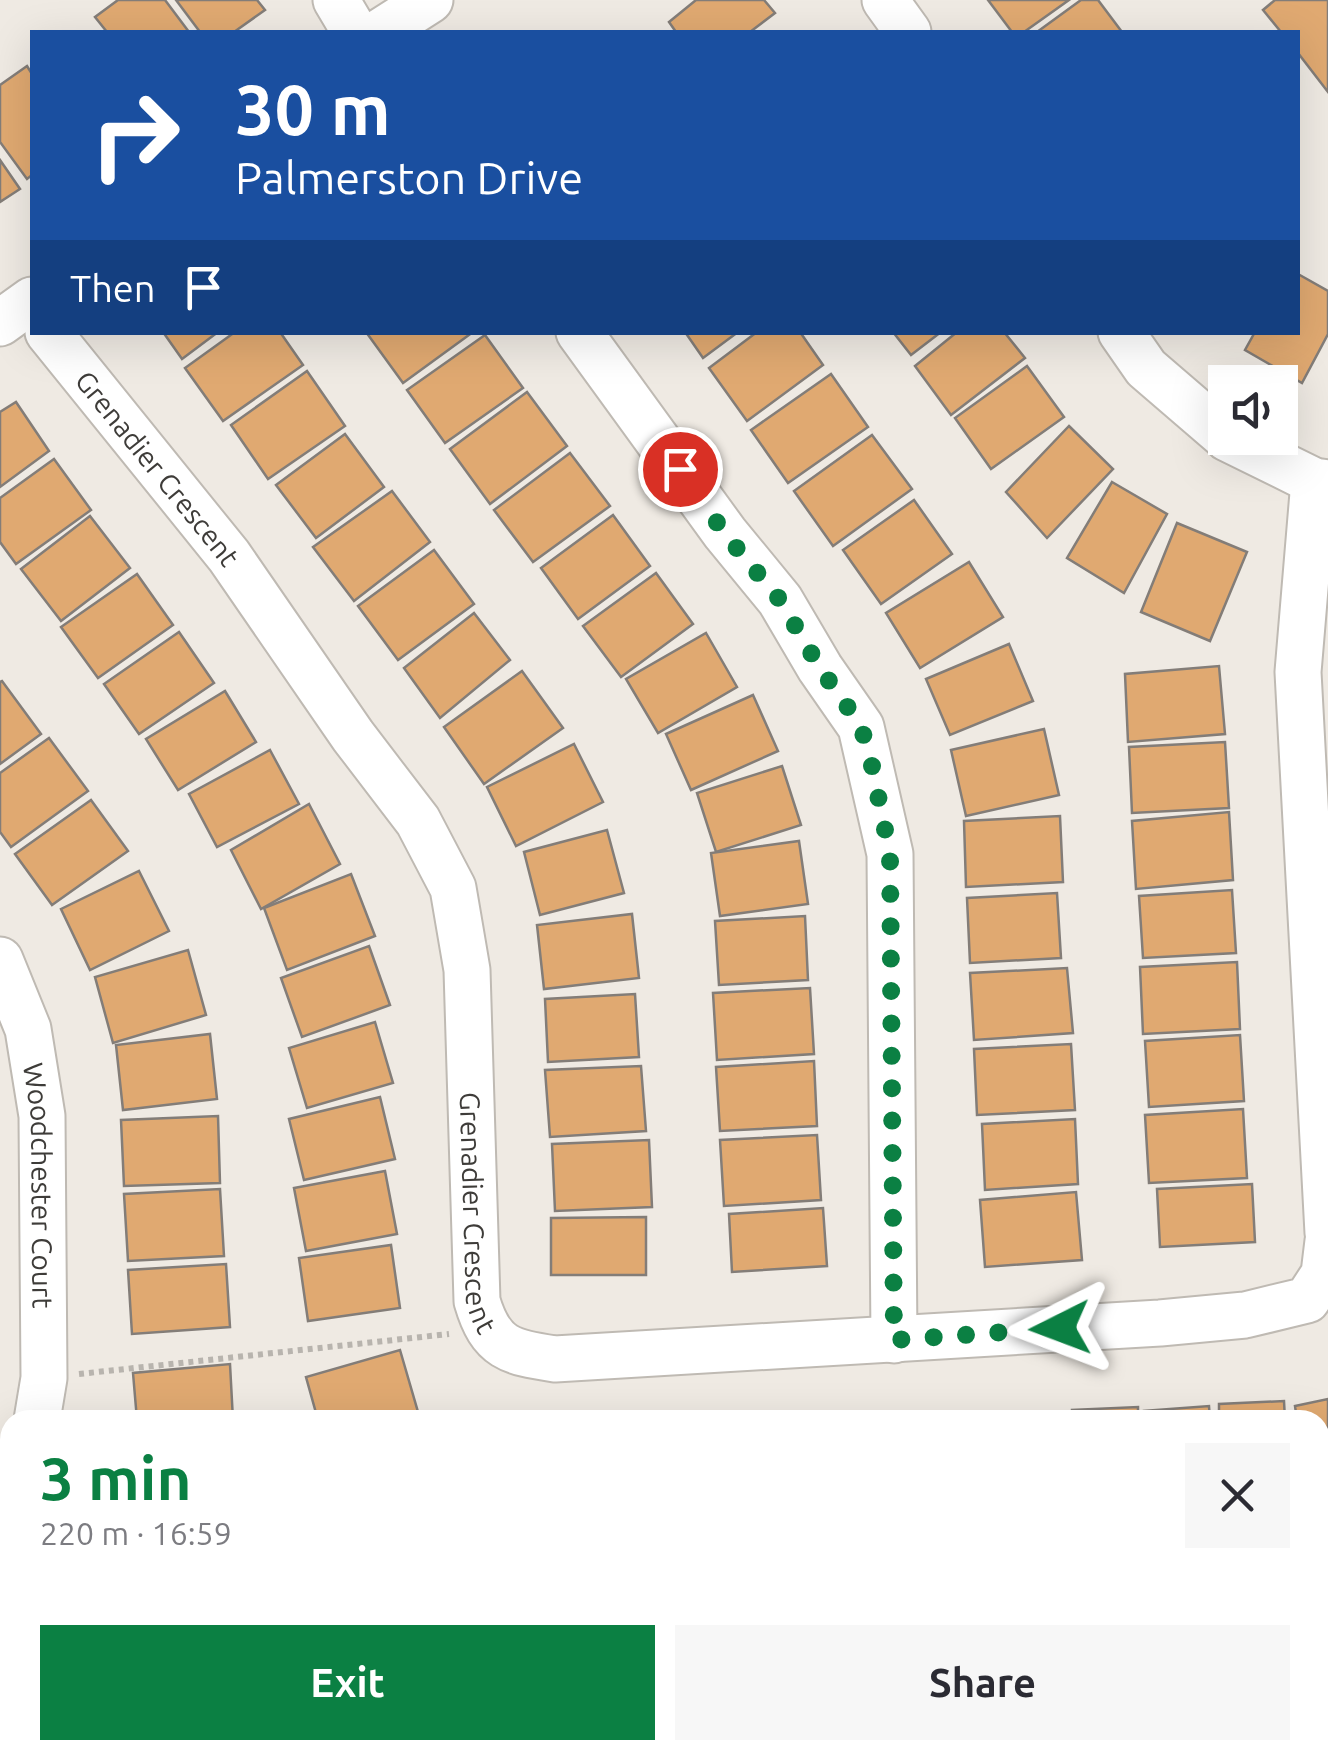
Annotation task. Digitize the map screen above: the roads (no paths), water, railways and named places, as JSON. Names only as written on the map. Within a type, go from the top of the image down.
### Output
[{"type":"street","points":[[336,0],[354,30]]},
{"type":"street","points":[[383,30],[430,0]]},
{"type":"street","points":[[885,0],[907,30]]},
{"type":"street","name":"Grenadier Crescent","points":[[45,335],[229,556],[353,736],[418,822],[453,888],[467,970],[477,1302],[485,1330],[510,1352],[556,1359],[894,1340],[1160,1324],[1278,1308],[1307,1300],[1324,1274],[1328,1241]]},
{"type":"street","points":[[580,335],[725,534],[780,600],[820,668],[861,726],[890,854],[894,1340]]},
{"type":"street","points":[[1123,335],[1146,368],[1208,421]]},
{"type":"street","points":[[1264,455],[1321,482],[1298,672],[1328,1233]]},
{"type":"street","name":"Woodchester Court","points":[[0,960],[28,1029],[42,1116],[41,1399]]}]
